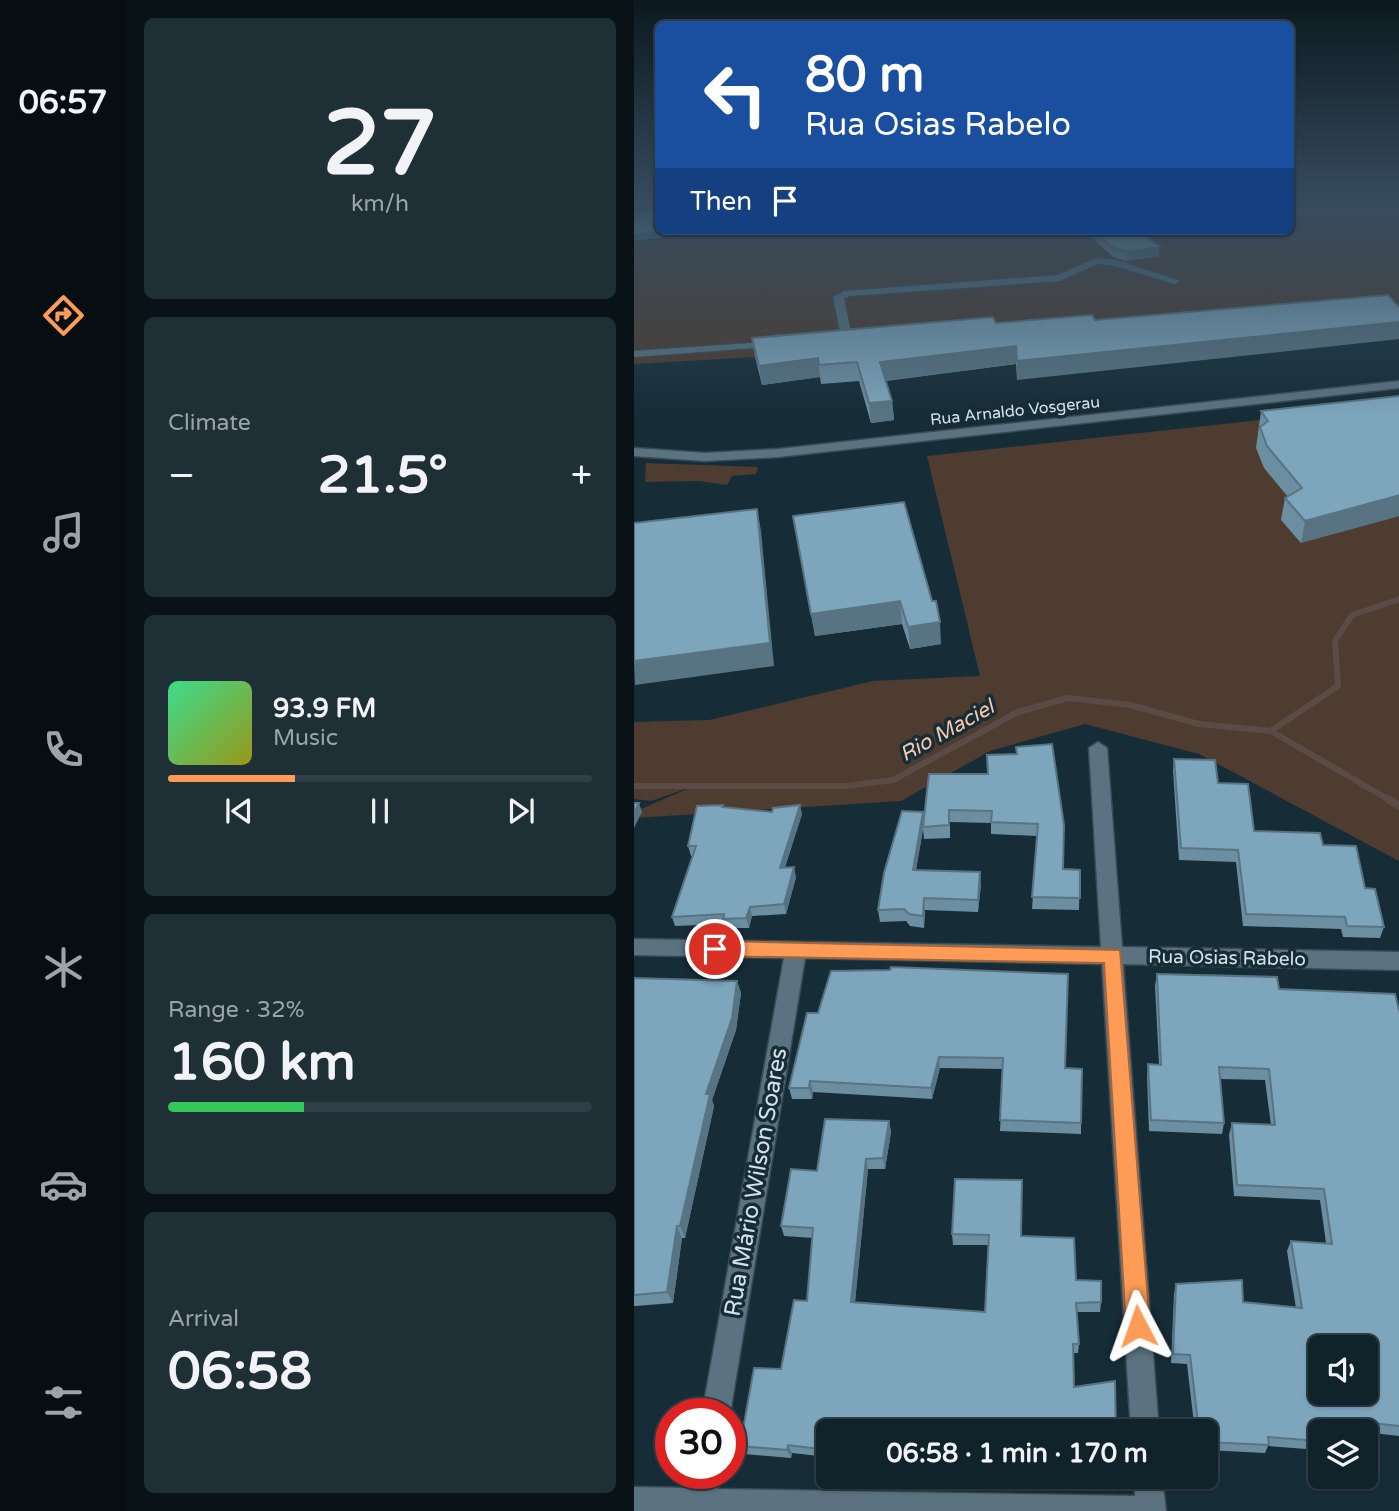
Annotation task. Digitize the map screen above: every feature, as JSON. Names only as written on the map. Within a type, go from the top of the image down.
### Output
[{"type":"street","points":[[811,342],[825,341],[846,333],[838,297],[848,293],[1065,276]]},
{"type":"street","points":[[1157,276],[1175,281]]},
{"type":"street","points":[[634,354],[784,344]]},
{"type":"street","name":"Rua Arnaldo Vosgerau","points":[[635,453],[779,458],[1399,384]]},
{"type":"street","points":[[635,453],[636,469]]},
{"type":"street","points":[[1098,748],[1144,1419]]},
{"type":"street","name":"Rua Osias Rabelo","points":[[634,947],[1399,961]]},
{"type":"street","name":"Rua Mário Wilson Soares","points":[[719,1398],[796,950]]},
{"type":"street","points":[[700,1507],[703,1489]]},
{"type":"street","points":[[1149,1489],[1151,1511]]},
{"type":"street","points":[[634,1502],[700,1507],[1143,1511]]},
{"type":"shaded area","points":[[634,276],[1399,276],[1399,315],[809,350],[755,357],[634,364]]},
{"type":"shaded area","points":[[1399,405],[1399,861],[1199,754],[1085,724],[990,751],[901,801],[634,818],[634,812],[694,786],[651,801],[634,799],[634,722],[709,720],[873,681],[980,676],[927,456]]},
{"type":"shaded area","points":[[646,463],[758,467],[756,474],[732,476],[727,485],[699,481],[645,482]]},
{"type":"building","points":[[1388,295],[1400,308],[1400,322],[1017,361],[1016,346],[880,362],[892,401],[869,403],[857,362],[819,365],[818,358],[759,366],[752,338],[993,317],[996,323],[1092,315],[1095,320]]},
{"type":"building","points":[[1400,396],[1400,495],[1305,521],[1285,498],[1302,488],[1267,446],[1260,427],[1268,421],[1261,411]]},
{"type":"building","points":[[904,502],[932,601],[936,601],[940,622],[908,627],[900,601],[811,614],[793,516]]},
{"type":"building","points":[[757,509],[770,643],[634,661],[634,523]]},
{"type":"building","points":[[1052,744],[1064,825],[1063,869],[1080,870],[1080,898],[1032,897],[1038,824],[991,822],[992,811],[949,810],[949,825],[923,827],[929,774],[988,774],[987,755],[1017,754],[1016,747]]},
{"type":"building","points":[[1174,759],[1215,760],[1218,783],[1248,784],[1254,831],[1320,833],[1323,845],[1356,846],[1365,888],[1375,889],[1384,927],[1347,926],[1345,917],[1246,914],[1238,850],[1181,848]]},
{"type":"building","points":[[723,805],[722,807],[772,812],[773,808],[800,805],[780,868],[794,867],[784,904],[750,907],[746,918],[723,919],[724,914],[672,917],[696,846],[688,846],[697,806]]},
{"type":"building","points":[[902,811],[923,812],[913,870],[980,872],[978,900],[924,898],[923,916],[909,914],[904,909],[878,910],[884,873]]},
{"type":"building","points":[[891,967],[1068,974],[1065,1068],[1082,1069],[1081,1123],[1000,1120],[1003,1058],[939,1057],[931,1088],[810,1081],[809,1088],[789,1088],[807,1013],[818,1013],[831,971],[890,970]]},
{"type":"building","points":[[1157,974],[1277,977],[1279,989],[1395,994],[1400,1014],[1400,1426],[1378,1424],[1378,1419],[1308,1419],[1308,1440],[1268,1437],[1269,1445],[1218,1443],[1218,1419],[1197,1419],[1190,1355],[1173,1354],[1176,1284],[1242,1280],[1243,1302],[1302,1308],[1291,1241],[1332,1244],[1324,1189],[1237,1185],[1232,1123],[1275,1125],[1269,1069],[1219,1067],[1224,1123],[1151,1120],[1148,1064],[1161,1065]]},
{"type":"building","points":[[634,978],[737,981],[732,1018],[706,1094],[710,1094],[680,1226],[677,1226],[667,1292],[634,1295]]},
{"type":"building","points":[[825,1119],[889,1121],[883,1158],[866,1159],[851,1302],[985,1312],[989,1235],[952,1234],[955,1179],[1022,1180],[1021,1236],[1074,1238],[1076,1280],[1101,1281],[1101,1302],[1076,1303],[1079,1344],[1073,1344],[1074,1387],[1115,1381],[1116,1419],[816,1419],[816,1448],[788,1445],[787,1450],[746,1447],[746,1413],[754,1368],[781,1369],[794,1300],[807,1301],[813,1228],[781,1226],[791,1169],[817,1171]]},
{"type":"waterway","name":"Rio Maciel","points":[[1271,731],[1338,686],[1335,641],[1352,615],[1400,599]]},
{"type":"waterway","name":"Rio Maciel","points":[[634,786],[847,786],[893,780],[1018,712],[1068,698],[1130,705],[1199,724],[1271,731]]},
{"type":"waterway","name":"Rio Maciel","points":[[1271,731],[1391,801]]},
{"type":"waterway","name":"Rio Maciel","points":[[1388,799],[1400,806]]},
{"type":"route","points":[[715,949],[1113,956],[1138,1326]]}]
